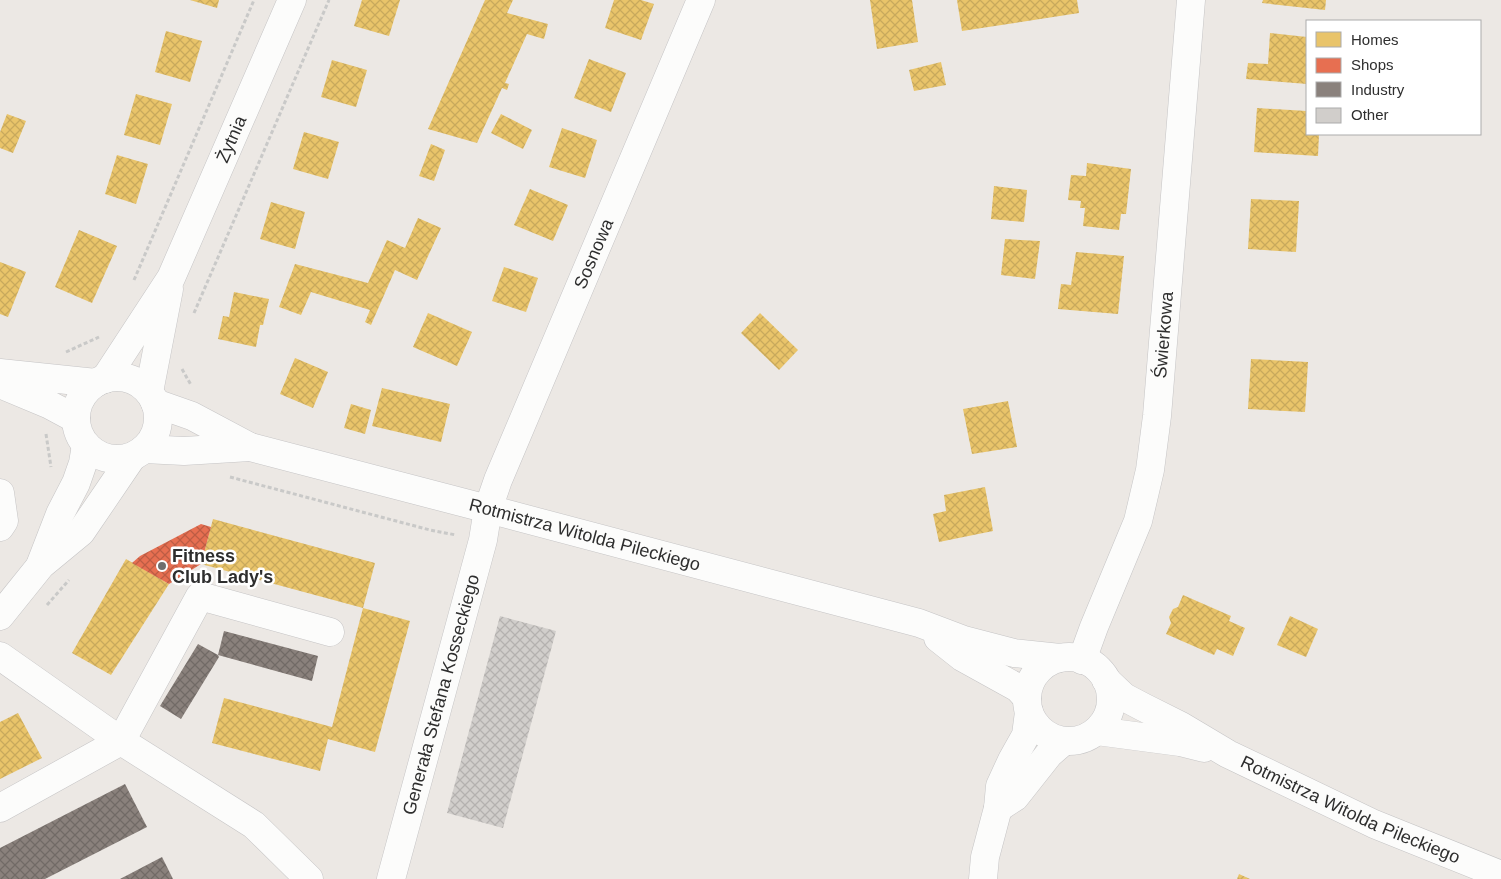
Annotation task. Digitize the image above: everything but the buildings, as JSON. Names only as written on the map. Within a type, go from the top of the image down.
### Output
[{"type":"street","name":"Żytnia","points":[[100,381],[172,278],[292,0]]},
{"type":"street","name":"Sosnowa","points":[[488,509],[502,471],[701,0]]},
{"type":"street","name":"Świerkowa","points":[[1071,659],[1094,627],[1138,521],[1150,470],[1158,406],[1191,0]]},
{"type":"street","name":"Żytnia","points":[[152,398],[172,278]]},
{"type":"street","points":[[0,373],[100,381],[117,377],[129,379],[140,384],[152,398],[159,420],[154,436],[138,453],[81,532],[41,565],[0,616]]},
{"type":"street","points":[[100,381],[85,392],[78,405],[76,419],[78,433],[86,445],[96,454],[107,459],[120,460],[138,453]]},
{"type":"street","points":[[0,384],[48,404],[76,419]]},
{"type":"street","name":"Rotmistrza Witolda Pileckiego","points":[[152,398],[192,416],[250,447],[919,623],[964,640],[1014,653],[1071,659]]},
{"type":"street","points":[[41,565],[60,514],[76,483],[86,445]]},
{"type":"street","name":"Rotmistrza Witolda Pileckiego","points":[[138,453],[250,447]]},
{"type":"street","points":[[0,493],[4,521],[0,527]]},
{"type":"street","name":"Generała Stefana Kosseckiego","points":[[390,879],[483,540],[488,509]]},
{"type":"street","points":[[0,808],[121,741],[200,596],[330,632]]},
{"type":"street","name":"Rotmistrza Witolda Pileckiego","points":[[919,623],[962,657],[1018,688],[1028,705]]},
{"type":"street","points":[[0,656],[121,741],[254,825],[309,879]]},
{"type":"street","points":[[984,879],[985,857],[998,808],[1000,786],[1026,735],[1028,705],[1030,684],[1036,672],[1047,663],[1071,659],[1098,669],[1106,680],[1110,694],[1110,707],[1105,720],[1097,731],[1085,738],[1071,741],[1057,740],[1045,734],[1035,724],[1028,705]]},
{"type":"street","name":"Rotmistrza Witolda Pileckiego","points":[[1106,680],[1124,697],[1181,726],[1228,754],[1374,824],[1501,875]]},
{"type":"street","name":"Rotmistrza Witolda Pileckiego","points":[[1097,731],[1180,742],[1228,754]]},
{"type":"street","points":[[998,808],[1016,797],[1050,754],[1064,741]]},
{"type":"path","points":[[132,287],[254,0]]},
{"type":"path","points":[[191,320],[329,0]]},
{"type":"path","points":[[64,353],[112,331],[130,339]]},
{"type":"path","points":[[45,432],[52,475]]},
{"type":"path","points":[[230,477],[430,530],[483,540]]},
{"type":"place","name":"Fitness Club Lady's","points":[[162,566]]}]
